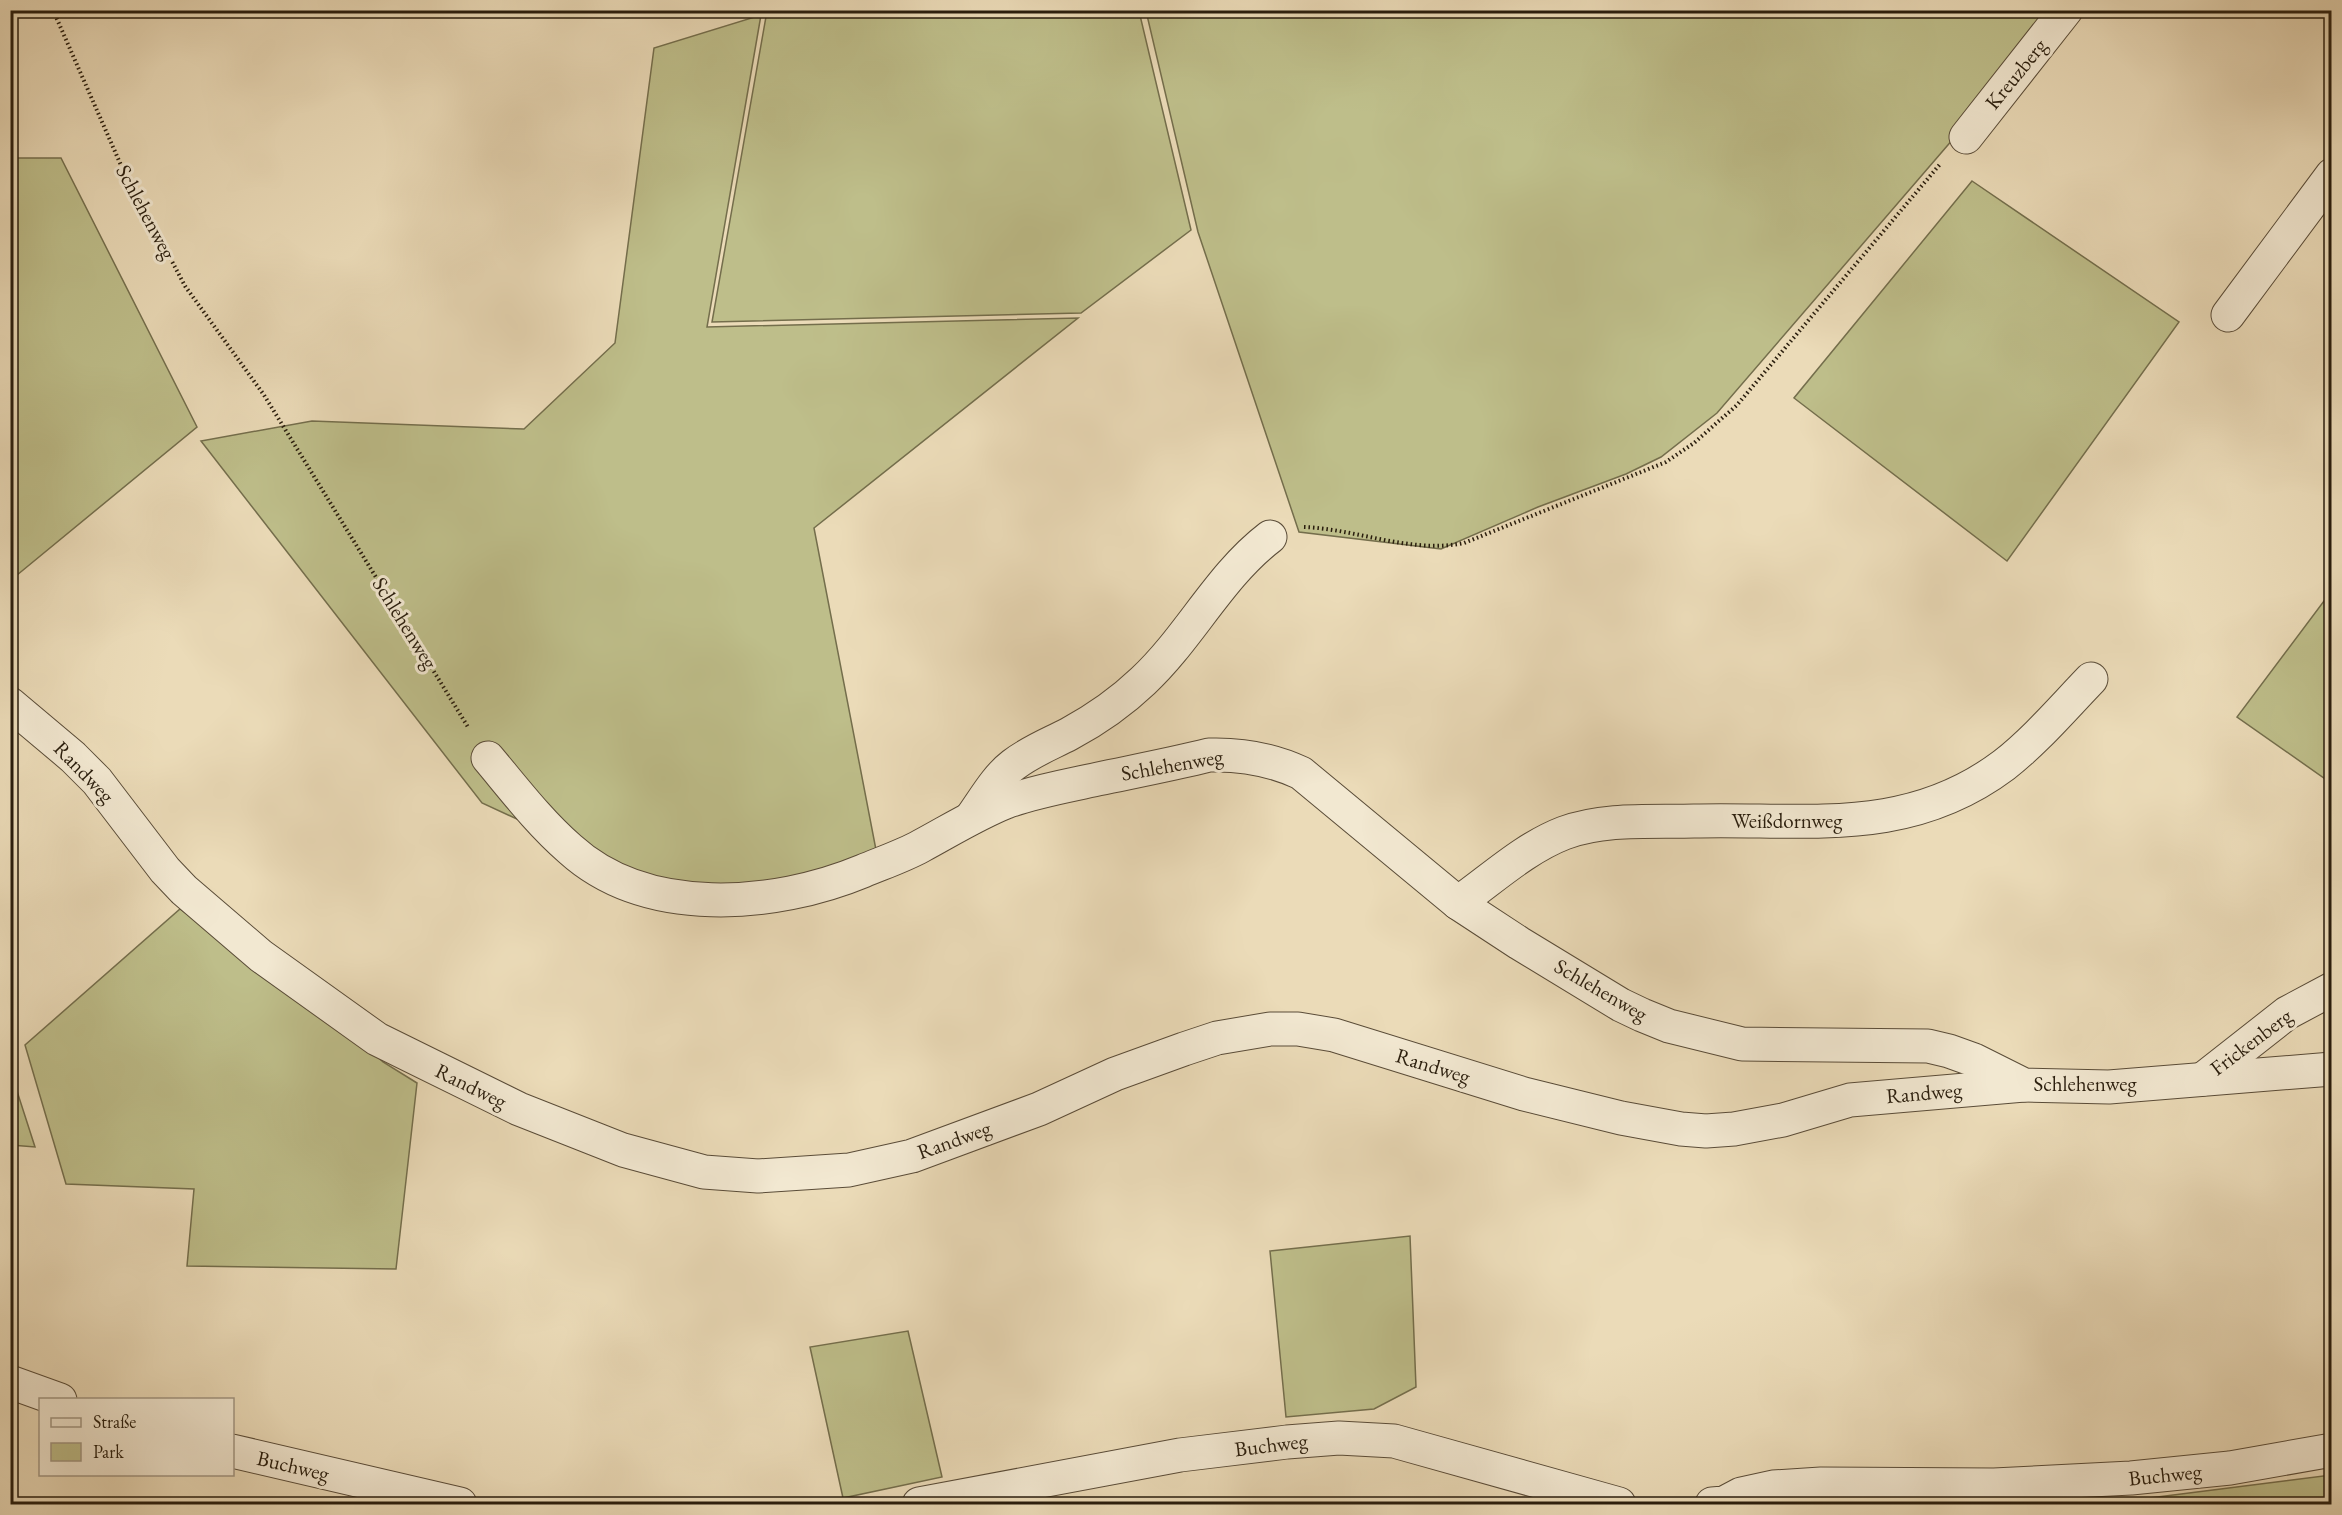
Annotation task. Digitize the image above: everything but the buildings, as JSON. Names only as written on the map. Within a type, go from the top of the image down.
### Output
[{"type":"street","name":"Kreuzberg","points":[[1966,136],[2066,10]]},
{"type":"street","points":[[2228,315],[2331,176]]},
{"type":"street","name":"Schlehenweg","points":[[970,819],[1012,766],[1048,743],[1069,734],[1110,707],[1144,680],[1249,556],[1270,537]]},
{"type":"street","name":"Weißdornweg","points":[[1458,903],[1542,843],[1566,832],[1594,826],[1746,820],[1820,822],[1857,820],[1882,818],[1918,808],[1980,781],[2004,764],[2091,680]]},
{"type":"street","name":"Randweg","points":[[10,704],[66,751],[97,781],[165,870],[184,890],[261,956],[377,1039],[519,1109],[623,1150],[704,1172],[758,1176],[849,1170],[912,1156],[1039,1109],[1115,1074],[1184,1049],[1217,1038],[1270,1029],[1298,1029],[1335,1035],[1524,1094],[1621,1118],[1681,1129],[1706,1131],[1734,1129],[1783,1120],[1850,1100],[2024,1084]]},
{"type":"street","name":"Schlehenweg","points":[[488,758],[570,850],[602,871],[637,888],[676,898],[710,900],[767,897],[808,889],[860,873],[1005,803],[1041,791],[1209,755],[1230,754],[1254,757],[1282,764],[1301,773],[1458,903],[1621,1005],[1669,1026],[1742,1044],[1928,1046],[1974,1060],[2024,1084],[2109,1088],[2331,1069]]},
{"type":"street","name":"Frickenberg","points":[[2203,1079],[2287,1013],[2331,988]]},
{"type":"street","points":[[10,1382],[54,1398]]},
{"type":"street","name":"Buchweg","points":[[919,1504],[1180,1455],[1305,1440],[1349,1438],[1394,1441],[1619,1504]]},
{"type":"street","name":"Buchweg","points":[[1712,1504],[1724,1503],[1741,1494],[1773,1487],[1821,1484],[1994,1485],[2131,1478],[2230,1468],[2331,1450]]},
{"type":"street","name":"Buchweg","points":[[234,1451],[460,1504]]},
{"type":"path","name":"Schlehenweg","points":[[53,10],[120,163],[185,286],[264,394],[488,758]]},
{"type":"path","points":[[2307,10],[2331,18]]},
{"type":"path","points":[[1270,537],[1279,531],[1300,526],[1323,527],[1388,540],[1446,546],[1464,543],[1666,462],[1694,443],[1737,405],[1931,174],[1966,136]]},
{"type":"green space","points":[[767,11],[1139,11],[1191,230],[1081,313],[712,322]]},
{"type":"green space","points":[[1146,11],[2059,11],[1960,131],[1717,413],[1661,457],[1626,474],[1538,507],[1441,549],[1299,532],[1198,232]]},
{"type":"green space","points":[[761,15],[707,327],[1078,318],[814,528],[877,855],[741,893],[648,879],[482,803],[201,441],[312,421],[524,429],[615,343],[654,48]]},
{"type":"green space","points":[[11,158],[61,158],[197,427],[11,580]]},
{"type":"green space","points":[[1972,181],[2179,322],[2007,561],[1794,398]]},
{"type":"green space","points":[[2324,601],[2332,606],[2331,783],[2237,717]]},
{"type":"green space","points":[[180,909],[341,1023],[383,1062],[417,1083],[396,1269],[187,1266],[194,1189],[66,1184],[25,1045]]},
{"type":"green space","points":[[11,1086],[16,1088],[35,1147],[11,1145]]},
{"type":"green space","points":[[1410,1236],[1416,1387],[1374,1409],[1286,1417],[1270,1251]]},
{"type":"green space","points":[[908,1331],[942,1477],[843,1498],[810,1347]]},
{"type":"green space","points":[[2331,1475],[2331,1504],[2102,1504]]}]
